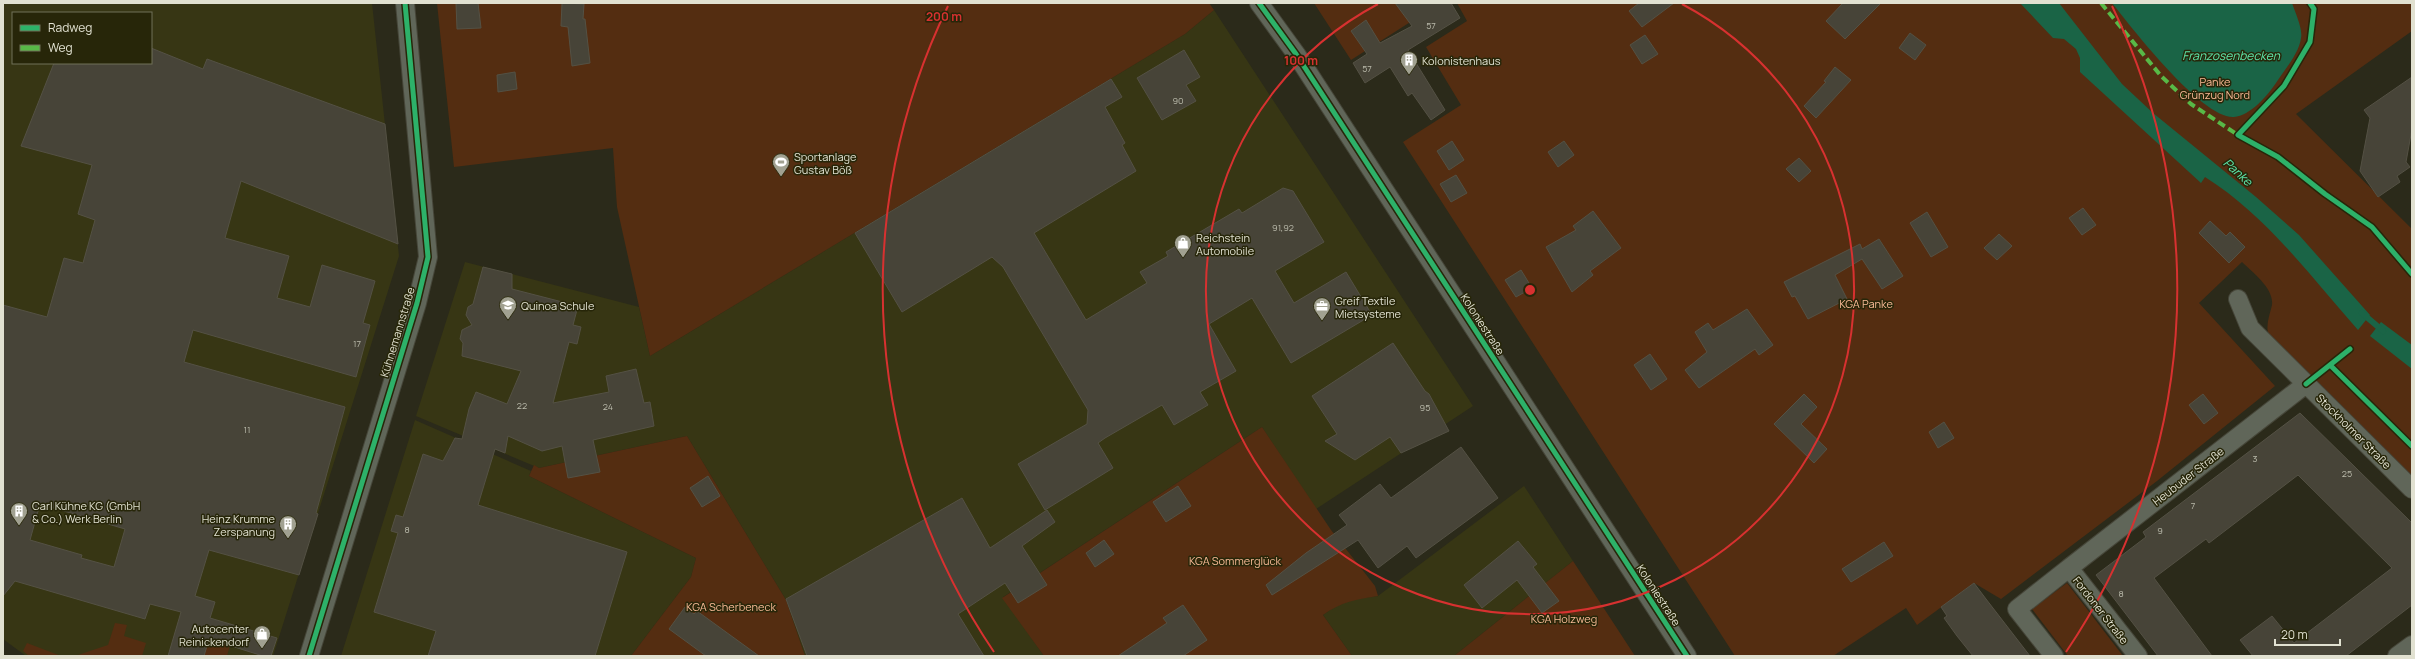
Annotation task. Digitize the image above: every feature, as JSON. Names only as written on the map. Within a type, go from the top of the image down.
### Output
[{"type":"street","name":"Kühnemannstraße","points":[[309,656],[417,303],[428,257],[405,3]]},
{"type":"street","name":"Koloniestraße","points":[[1260,3],[1296,54],[1687,656]]},
{"type":"street","name":"Stockholmer Straße","points":[[2238,299],[2250,328],[2412,489]]},
{"type":"street","name":"Heubuder Straße","points":[[2069,568],[2306,384]]},
{"type":"street","name":"Fordoner Straße","points":[[2054,656],[2017,608],[2069,568],[2138,656]]},
{"type":"street","points":[[2397,656],[2412,644]]},
{"type":"shaded area","points":[[3,3],[372,3],[399,256],[273,656],[26,656],[3,639]]},
{"type":"shaded area","points":[[1214,10],[1473,406],[1316,509],[1262,427],[1003,597],[1044,656],[805,656],[786,600],[687,436],[539,468],[416,416],[465,262],[639,307],[650,356],[1185,34]]},
{"type":"shaded area","points":[[415,420],[531,471],[529,476],[696,558],[691,577],[631,656],[341,656]]},
{"type":"shaded area","points":[[1524,486],[1573,561],[1454,656],[1352,656],[1323,615],[1334,607],[1354,599],[1378,596]]},
{"type":"green space","name":"Sportanlage Gustav Böß","points":[[437,3],[1209,3],[1214,10],[1185,34],[650,356],[617,207],[613,148],[454,167]]},
{"type":"green space","points":[[1314,3],[1440,3],[1351,60]]},
{"type":"green space","name":"KGA Panke","points":[[1457,3],[2412,3],[2412,31],[2296,114],[2412,229],[2412,477],[2268,333],[2268,322],[2272,305],[2270,293],[2262,281],[2242,262],[2199,303],[2275,386],[2157,481],[2001,599],[1974,583],[1917,625],[1906,608],[1833,656],[1735,656],[1403,142],[1461,105],[1426,47],[1467,21]]},
{"type":"green space","name":"KGA Sommerglück","points":[[1262,427],[1331,530],[1375,586],[1378,596],[1349,602],[1336,607],[1323,615],[1352,656],[1044,656],[1002,598]]},
{"type":"green space","name":"KGA Scherbeneck","points":[[687,436],[786,600],[805,656],[631,656],[691,577],[696,558],[529,476],[534,465],[539,468]]},
{"type":"green space","name":"KGA Holzweg","points":[[1573,561],[1635,656],[1454,656]]},
{"type":"green space","points":[[2067,583],[2123,656],[2068,656],[2032,609]]},
{"type":"green space","points":[[115,623],[127,625],[124,636],[146,643],[142,656],[75,656],[108,645]]},
{"type":"green space","points":[[213,625],[230,645],[227,656],[204,656]]},
{"type":"green space","points":[[27,643],[61,656],[29,656],[23,651]]},
{"type":"water","points":[[2020,3],[2059,3],[2122,84],[2153,113],[2256,197],[2299,235],[2370,315],[2358,330],[2305,268],[2268,228],[2227,193],[2205,177],[2201,183],[2080,72],[2080,58],[2076,49],[2064,39],[2053,38]]},
{"type":"water","name":"Franzosenbecken","points":[[2112,3],[2292,3],[2300,25],[2300,44],[2276,83],[2258,104],[2240,116],[2234,117],[2220,114],[2204,104],[2168,70]]},
{"type":"water","points":[[2381,322],[2412,345],[2412,369],[2370,336]]},
{"type":"building","points":[[456,3],[478,3],[481,28],[457,29]]},
{"type":"building","points":[[562,3],[584,4],[583,19],[585,19],[590,63],[572,66],[568,27],[561,26]]},
{"type":"building","points":[[1395,3],[1451,3],[1460,18],[1408,50],[1445,110],[1431,120],[1412,93],[1408,96],[1390,67],[1365,83],[1353,63],[1367,54],[1351,31],[1366,20],[1380,43],[1412,26]]},
{"type":"building","points":[[1639,3],[1674,3],[1642,27],[1629,11]]},
{"type":"building","points":[[1843,3],[1881,3],[1845,39],[1826,21]]},
{"type":"building","points":[[1910,33],[1926,45],[1915,60],[1899,48]]},
{"type":"building","points":[[1645,35],[1658,54],[1642,64],[1630,45]]},
{"type":"building","points":[[152,48],[203,69],[207,59],[385,124],[398,244],[241,181],[225,238],[289,256],[277,298],[310,307],[322,265],[375,281],[363,323],[370,325],[356,377],[193,330],[184,362],[345,407],[316,513],[318,514],[299,575],[209,550],[195,596],[215,602],[210,618],[277,638],[271,656],[263,656],[209,639],[204,656],[168,656],[181,612],[150,604],[145,619],[15,581],[3,596],[3,305],[47,317],[64,258],[83,263],[95,220],[78,214],[92,165],[21,146],[54,64],[152,64]],"holes":[[[40,504],[125,529],[114,567],[81,558],[82,555],[30,540]]]},
{"type":"building","points":[[1184,50],[1200,77],[1186,85],[1196,101],[1162,120],[1137,78]]},
{"type":"building","points":[[1835,67],[1851,80],[1816,118],[1804,106],[1826,82],[1824,81]]},
{"type":"building","points":[[515,72],[517,89],[498,92],[497,75]]},
{"type":"building","points":[[2412,77],[2412,129],[2406,162],[2410,167],[2397,176],[2400,182],[2378,197],[2360,171],[2370,118],[2364,110]]},
{"type":"building","points":[[1111,79],[1122,97],[1105,107],[1125,143],[1122,145],[1136,171],[1034,233],[1086,320],[1147,283],[1140,272],[1168,256],[1166,252],[1239,209],[1242,213],[1283,188],[1293,191],[1324,242],[1275,271],[1294,303],[1346,272],[1372,315],[1291,363],[1252,298],[1209,324],[1236,371],[1200,392],[1208,405],[1174,425],[1162,405],[1105,438],[1098,443],[1113,468],[1045,510],[1018,464],[1087,424],[1088,410],[1003,267],[992,257],[902,312],[855,233]]},
{"type":"building","points":[[1452,141],[1464,160],[1449,170],[1437,151]]},
{"type":"building","points":[[1564,141],[1574,155],[1558,167],[1548,152]]},
{"type":"building","points":[[1799,158],[1811,171],[1799,182],[1786,169]]},
{"type":"building","points":[[1456,175],[1467,193],[1451,202],[1440,184]]},
{"type":"building","points":[[2083,208],[2096,225],[2082,235],[2069,218]]},
{"type":"building","points":[[1593,211],[1621,248],[1590,271],[1593,275],[1572,292],[1546,247],[1576,230],[1573,226]]},
{"type":"building","points":[[1927,212],[1948,247],[1931,257],[1910,223]]},
{"type":"building","points":[[2210,221],[2226,236],[2230,232],[2245,247],[2229,263],[2199,233]]},
{"type":"building","points":[[1999,234],[2012,246],[1997,260],[1984,248]]},
{"type":"building","points":[[1879,239],[1903,276],[1882,289],[1862,259],[1835,275],[1847,299],[1808,319],[1795,296],[1792,297],[1784,282],[1860,244],[1862,249]]},
{"type":"building","points":[[483,267],[512,274],[512,289],[578,306],[573,325],[581,327],[577,344],[569,342],[553,403],[609,392],[606,376],[636,369],[644,403],[650,402],[654,426],[593,440],[600,472],[568,478],[562,446],[542,451],[508,436],[505,453],[495,449],[478,505],[627,552],[595,656],[428,656],[436,631],[374,612],[398,533],[391,531],[396,515],[403,517],[423,454],[443,461],[455,438],[462,439],[469,409],[476,392],[507,404],[521,371],[462,356],[463,343],[460,339],[462,330],[472,325],[466,315],[468,307],[473,304]]},
{"type":"building","points":[[1521,270],[1532,288],[1516,297],[1505,280]]},
{"type":"building","points":[[1747,309],[1773,345],[1759,355],[1755,349],[1699,388],[1685,370],[1707,352],[1695,332],[1708,323],[1713,330]]},
{"type":"building","points":[[1393,343],[1425,391],[1429,394],[1449,431],[1401,453],[1390,437],[1355,460],[1325,441],[1337,434],[1312,396]]},
{"type":"building","points":[[1650,354],[1667,379],[1651,390],[1634,365]]},
{"type":"building","points":[[1804,394],[1817,407],[1801,424],[1827,449],[1814,463],[1774,424]]},
{"type":"building","points":[[2203,394],[2218,413],[2204,424],[2189,405]]},
{"type":"building","points":[[2300,413],[2412,523],[2412,605],[2346,656],[2253,656],[2240,640],[2272,616],[2294,643],[2392,568],[2298,475],[2209,543],[2206,539],[2154,578],[2212,656],[2158,656],[2096,575],[2146,537],[2143,532]]},
{"type":"building","points":[[1944,422],[1954,438],[1938,448],[1929,432]]},
{"type":"building","points":[[1461,447],[1498,498],[1416,558],[1407,546],[1378,568],[1358,540],[1272,595],[1266,585],[1306,553],[1347,525],[1339,515],[1380,484],[1391,498]]},
{"type":"building","points":[[708,476],[720,496],[702,507],[690,488]]},
{"type":"building","points":[[1178,486],[1191,506],[1166,522],[1153,502]]},
{"type":"building","points":[[962,498],[990,548],[1047,510],[1055,522],[1022,546],[1047,585],[1018,603],[1005,583],[958,614],[984,656],[807,656],[786,599]]},
{"type":"building","points":[[1104,540],[1114,554],[1095,567],[1086,553]]},
{"type":"building","points":[[1518,541],[1537,564],[1533,567],[1559,601],[1542,613],[1517,580],[1482,608],[1464,585]]},
{"type":"building","points":[[1884,542],[1893,556],[1851,582],[1842,569]]},
{"type":"building","points":[[1974,583],[2030,656],[1973,656],[1957,636],[1944,618],[1947,616],[1941,607]]},
{"type":"building","points":[[1183,605],[1207,640],[1183,656],[1118,656],[1167,623],[1163,618]]},
{"type":"building","points":[[685,607],[694,614],[697,611],[759,656],[706,656],[669,629]]},
{"type":"waterway","name":"Panke","points":[[2362,313],[2383,331]]},
{"type":"marked path","points":[[2101,3],[2161,76],[2191,104],[2238,135]]},
{"type":"cycle path","points":[[309,656],[417,303],[428,257],[405,3]]},
{"type":"cycle path","points":[[1259,3],[1296,54],[1687,656]]},
{"type":"cycle path","points":[[2310,3],[2314,9],[2310,42],[2284,86],[2238,135],[2278,157],[2325,194],[2372,227],[2412,274]]},
{"type":"cycle path","points":[[2306,384],[2350,349]]},
{"type":"cycle path","points":[[2330,365],[2412,446]]},
{"type":"place","name":"Kolonistenhaus","points":[[1409,75]]},
{"type":"place","name":"Sportanlage Gustav Böß","points":[[781,177]]},
{"type":"place","name":"Reichstein Automobile","points":[[1183,258]]},
{"type":"place","name":"Quinoa Schule","points":[[508,320]]},
{"type":"place","name":"Greif Textile Mietsysteme","points":[[1322,321]]},
{"type":"place","name":"Carl Kühne KG (GmbH & Co.) Werk Berlin","points":[[19,526]]},
{"type":"place","name":"Heinz Krumme Zerspanung","points":[[288,539]]},
{"type":"place","name":"Autocenter Reinickendorf","points":[[262,649]]},
{"type":"park label","name":"Panke Grünzug Nord","points":[[2215,87]]}]
